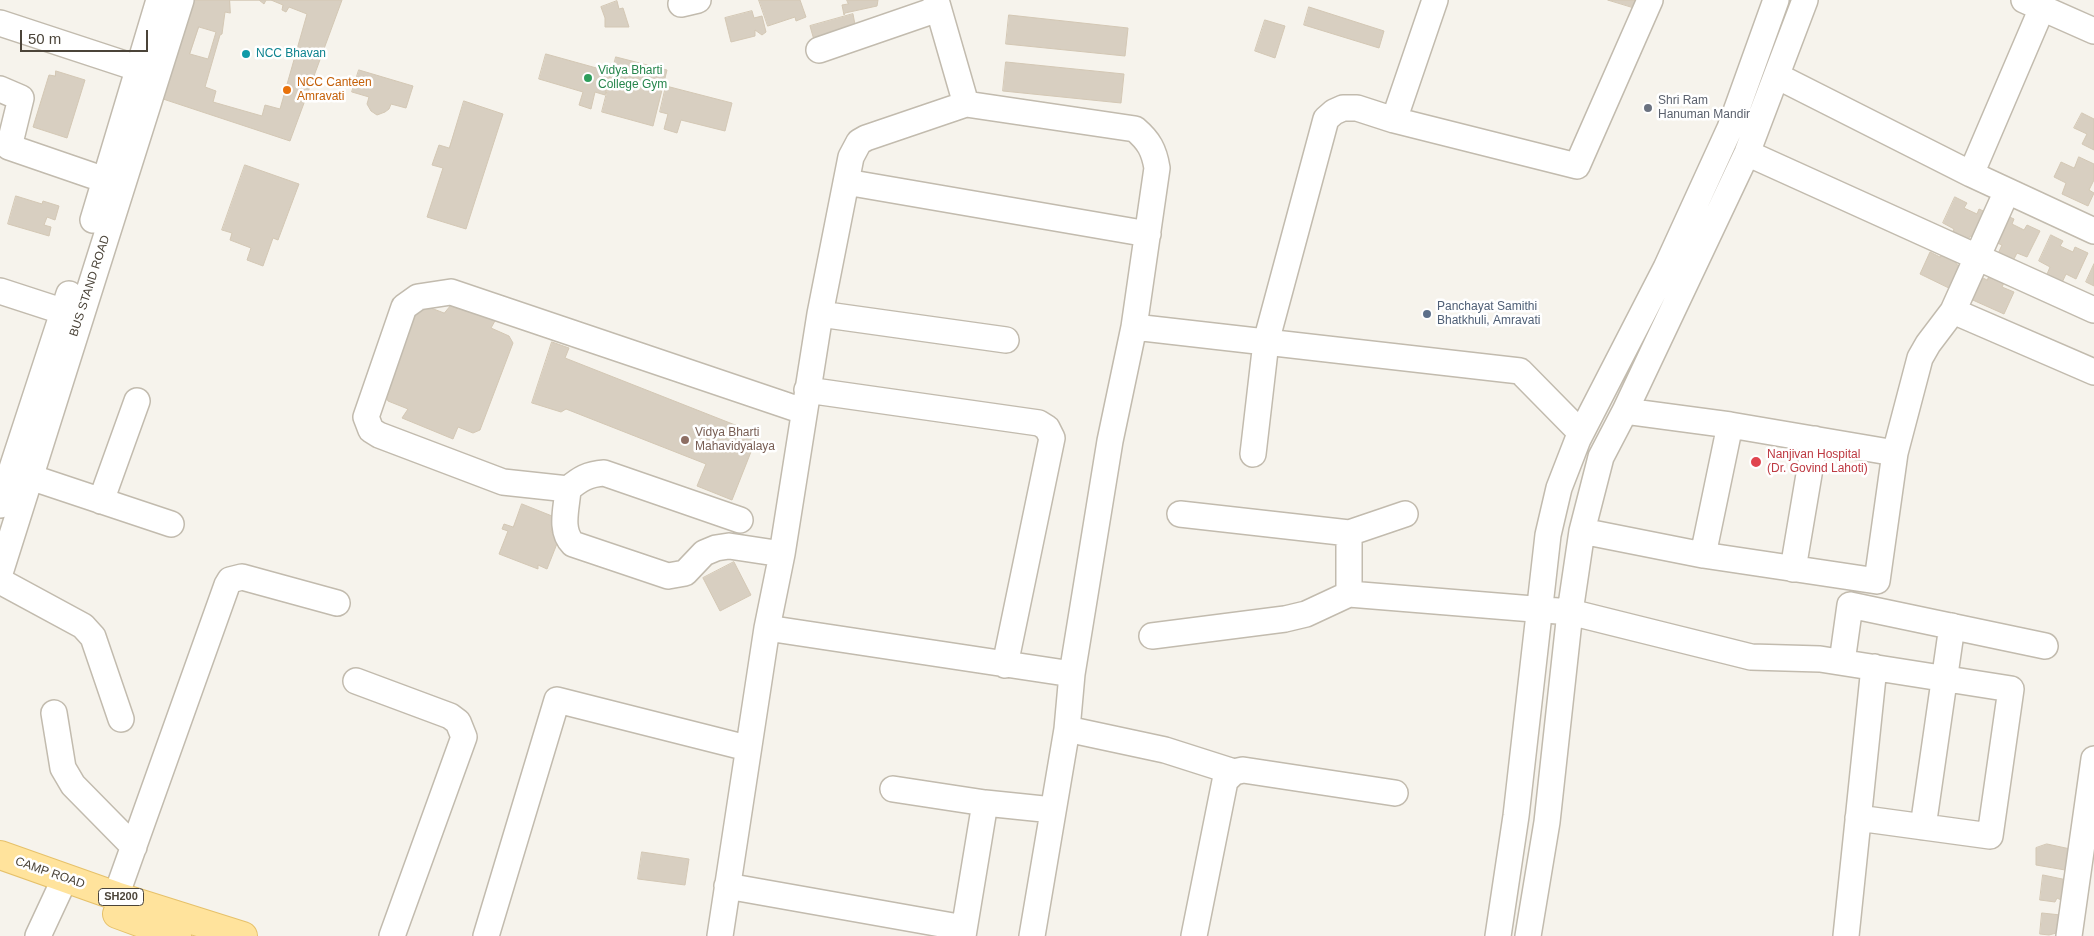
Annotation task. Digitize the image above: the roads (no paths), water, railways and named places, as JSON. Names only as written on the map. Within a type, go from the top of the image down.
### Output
[{"type":"main road","name":"CAMP ROAD","points":[[0,856],[100,908],[177,936]]},
{"type":"main road","name":"CAMP ROAD","points":[[0,874],[116,896],[243,936]]},
{"type":"street","name":"BUS STAND ROAD","points":[[0,573],[30,477],[106,180],[159,0]]},
{"type":"street","name":"BUS STAND ROAD","points":[[0,505],[72,314],[181,0]]},
{"type":"street","points":[[1394,120],[1435,0]]},
{"type":"street","points":[[1253,454],[1266,342],[1326,120],[1342,108],[1358,108],[1394,120],[1577,166],[1650,0]]},
{"type":"street","points":[[1498,936],[1516,816],[1539,609],[1552,512],[1558,488],[1580,433],[1666,268],[1730,128],[1776,0]]},
{"type":"street","points":[[1528,936],[1547,822],[1570,612],[1582,531],[1601,457],[1625,411],[1747,152],[1805,0]]},
{"type":"street","points":[[819,50],[937,4],[966,104]]},
{"type":"street","points":[[1971,174],[2033,4],[2094,31]]},
{"type":"street","points":[[0,23],[140,69]]},
{"type":"street","points":[[1777,76],[1971,174],[2094,231]]},
{"type":"street","points":[[0,90],[21,98],[9,147],[106,180]]},
{"type":"street","points":[[720,936],[766,628],[782,554],[820,314],[846,182],[855,149],[866,138],[966,104],[1135,129],[1147,139],[1154,150],[1157,168],[1134,327],[1110,441],[1072,674],[1067,729],[1032,936]]},
{"type":"street","points":[[1747,152],[2094,310]]},
{"type":"street","points":[[846,182],[1148,234]]},
{"type":"street","points":[[1582,531],[1703,555],[1877,581],[1895,453],[1924,351],[1953,311],[2007,191]]},
{"type":"street","points":[[0,291],[72,314]]},
{"type":"street","points":[[568,489],[503,482],[379,435],[371,430],[366,417],[404,307],[418,297],[451,292],[805,401],[1039,423],[1047,428],[1052,438],[1005,665]]},
{"type":"street","points":[[1953,311],[2094,372]]},
{"type":"street","points":[[820,314],[1006,340]]},
{"type":"street","points":[[1134,327],[1520,371],[1580,433]]},
{"type":"street","points":[[101,501],[137,401]]},
{"type":"street","points":[[1625,411],[1730,425],[1895,453]]},
{"type":"street","points":[[1703,555],[1730,425]]},
{"type":"street","points":[[1793,569],[1814,439]]},
{"type":"street","points":[[740,520],[604,473],[580,478],[568,489],[565,530],[568,538],[574,544],[668,576],[685,573],[704,553],[716,548],[729,546],[782,554]]},
{"type":"street","points":[[30,477],[170,524]]},
{"type":"street","points":[[1180,514],[1349,533],[1405,514]]},
{"type":"street","points":[[1349,533],[1349,594]]},
{"type":"street","points":[[116,896],[230,580],[242,576],[337,603]]},
{"type":"street","points":[[0,581],[84,626],[93,637],[121,719]]},
{"type":"street","points":[[1152,636],[1285,619],[1306,614],[1349,594],[1570,612],[1750,657],[1820,659],[2011,690],[1990,836],[1858,818]]},
{"type":"street","points":[[1842,662],[1850,605],[2045,646]]},
{"type":"street","points":[[1923,827],[1952,626]]},
{"type":"street","points":[[766,628],[1072,674]]},
{"type":"street","points":[[1846,936],[1874,667]]},
{"type":"street","points":[[356,682],[450,716],[458,722],[464,737],[392,936]]},
{"type":"street","points":[[486,936],[557,700],[747,748]]},
{"type":"street","points":[[54,713],[63,768],[73,785],[134,847]]},
{"type":"street","points":[[1067,729],[1165,750],[1234,772],[1243,770],[1395,793]]},
{"type":"street","points":[[2069,936],[2089,832],[2094,759]]},
{"type":"street","points":[[1194,936],[1225,781],[1234,772]]},
{"type":"street","points":[[893,789],[985,803],[1053,810]]},
{"type":"street","points":[[727,886],[964,932],[985,803]]},
{"type":"street","points":[[38,936],[61,887]]},
{"type":"place","name":"NCC Bhavan","points":[[246,54]]},
{"type":"place","name":"Vidya Bharti College Gym","points":[[588,78]]},
{"type":"place","name":"NCC Canteen Amravati","points":[[287,90]]},
{"type":"place","name":"Shri Ram Hanuman Mandir","points":[[1648,108]]},
{"type":"place","name":"Panchayat Samithi Bhatkhuli, Amravati","points":[[1427,314]]},
{"type":"place","name":"Vidya Bharti Mahavidyalaya","points":[[685,440]]},
{"type":"place","name":"Nanjivan Hospital (Dr. Govind Lahoti)","points":[[1756,462]]}]
